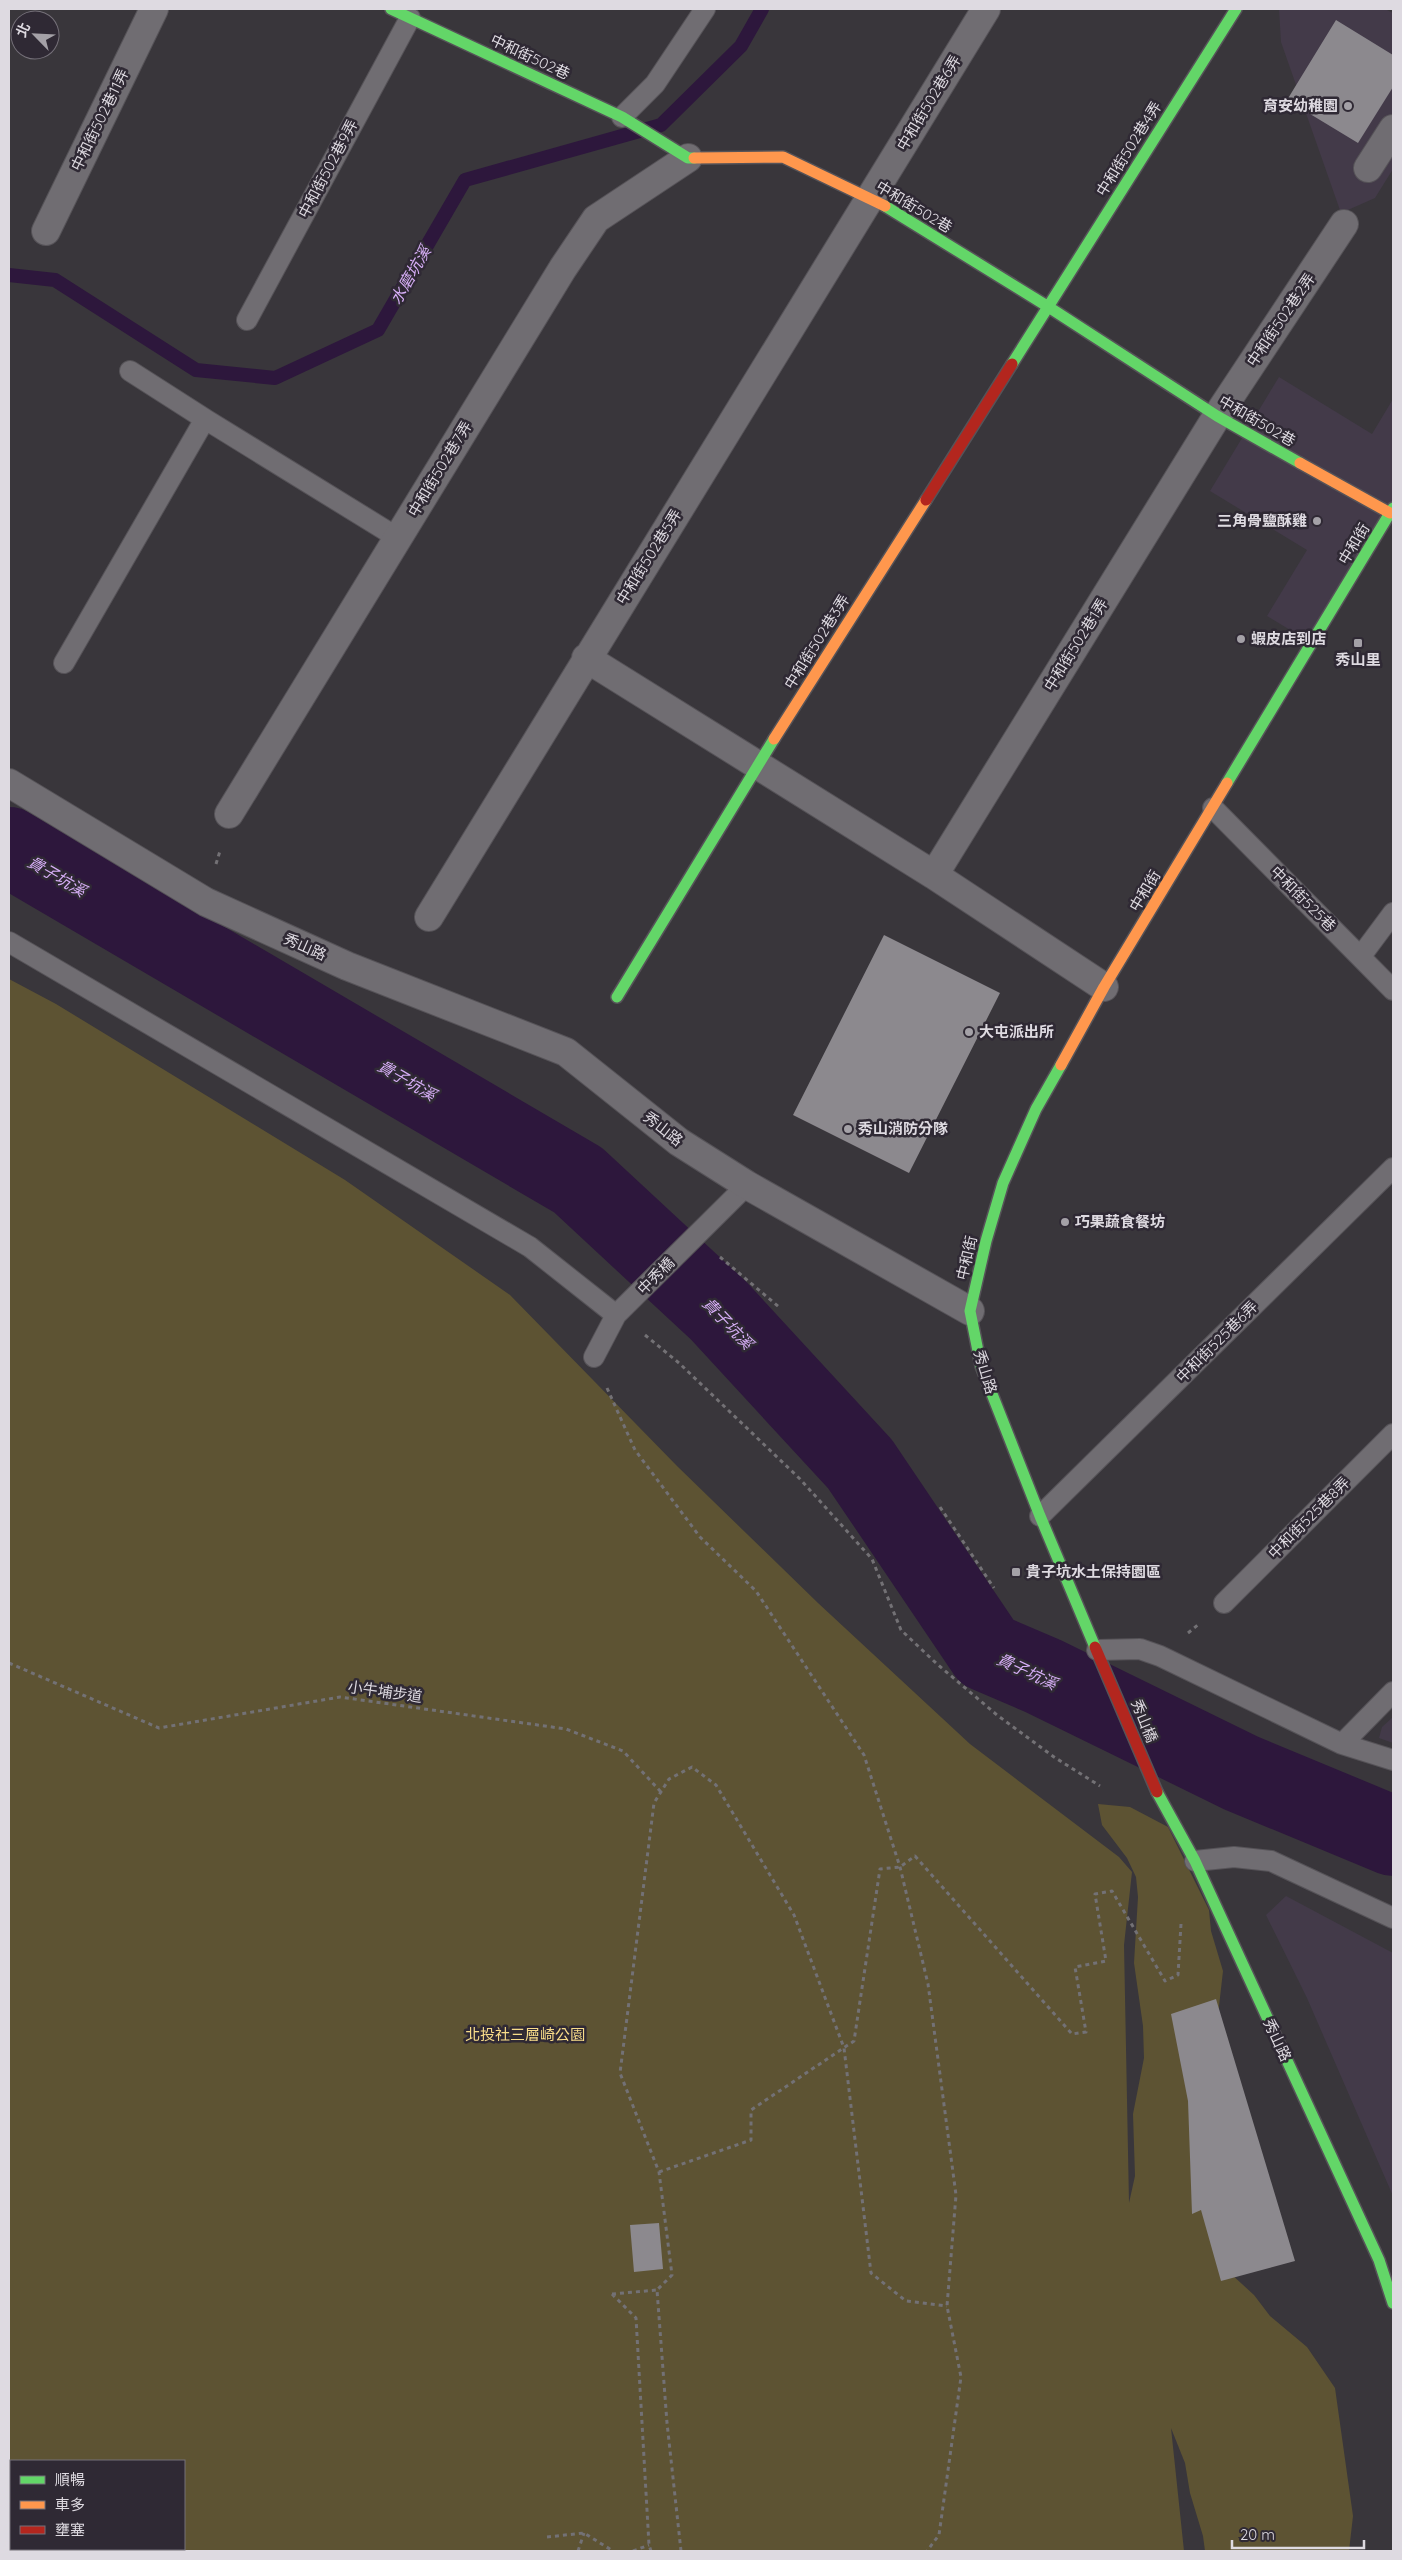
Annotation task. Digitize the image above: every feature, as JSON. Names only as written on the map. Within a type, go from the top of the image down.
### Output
[{"type":"street","name":"中和街502巷11弄","points":[[46,231],[154,9]]},
{"type":"street","name":"中和街502巷","points":[[391,9],[622,117],[688,158],[783,157],[871,198],[1047,306],[1217,416],[1392,510]]},
{"type":"street","name":"中和街502巷6弄","points":[[871,198],[986,9]]},
{"type":"street","name":"中和街502巷4弄","points":[[1047,306],[1236,9]]},
{"type":"street","points":[[1368,168],[1393,129]]},
{"type":"street","name":"中和街502巷7弄","points":[[229,814],[563,268],[596,219],[688,158]]},
{"type":"street","name":"中和街502巷5弄","points":[[429,917],[586,658],[871,198]]},
{"type":"street","name":"中和街502巷2弄","points":[[1217,416],[1344,224]]},
{"type":"street","name":"中和街502巷3弄","points":[[617,997],[758,765],[1047,306]]},
{"type":"street","name":"中和街502巷1弄","points":[[934,874],[1217,416]]},
{"type":"street","name":"中和街","points":[[970,1311],[986,1241],[1003,1183],[1036,1109],[1104,987],[1392,510]]},
{"type":"street","points":[[586,658],[934,874],[1104,987]]},
{"type":"street","name":"秀山路","points":[[9,783],[206,902],[347,966],[566,1052],[679,1142],[747,1186],[970,1311],[981,1366],[1040,1516],[1107,1672]]},
{"type":"street","name":"秀山橋","points":[[1107,1672],[1152,1782]]},
{"type":"street","name":"秀山路","points":[[1152,1782],[1164,1808],[1195,1861],[1379,2260],[1393,2303]]},
{"type":"lane","points":[[622,117],[655,84],[704,9]]},
{"type":"lane","name":"中和街502巷9弄","points":[[247,320],[410,18]]},
{"type":"lane","points":[[130,371],[398,538]]},
{"type":"lane","points":[[64,663],[205,419]]},
{"type":"lane","name":"中和街525巷","points":[[1213,808],[1393,990]]},
{"type":"lane","points":[[1361,956],[1393,913]]},
{"type":"lane","points":[[9,942],[530,1247],[616,1315]]},
{"type":"lane","name":"中和街525巷6弄","points":[[1040,1516],[1393,1168]]},
{"type":"lane","name":"中秀橋","points":[[594,1357],[616,1315],[747,1186]]},
{"type":"lane","name":"中和街525巷8弄","points":[[1224,1603],[1393,1434]]},
{"type":"lane","points":[[1097,1650],[1140,1650],[1160,1656],[1342,1744],[1393,1760]]},
{"type":"lane","points":[[1342,1744],[1393,1692]]},
{"type":"lane","points":[[1195,1861],[1234,1857],[1272,1861],[1393,1918]]},
{"type":"path","points":[[206,902],[229,814]]},
{"type":"path","points":[[696,1236],[778,1307]]},
{"type":"path","points":[[616,1315],[635,1326],[679,1363],[800,1478],[872,1559],[901,1630],[937,1664],[997,1715],[1054,1757],[1100,1786]]},
{"type":"path","points":[[594,1357],[636,1450],[700,1537],[756,1591],[864,1755],[900,1867],[928,1984],[956,2195],[947,2306],[961,2377],[939,2535],[927,2551]]},
{"type":"path","points":[[940,1507],[994,1588]]},
{"type":"path","points":[[1160,1656],[1224,1603]]},
{"type":"path","name":"小牛埔步道","points":[[9,1663],[160,1728],[340,1696],[566,1729],[623,1751],[661,1792]]},
{"type":"path","points":[[651,2551],[649,2545],[636,2318],[612,2294],[657,2290],[672,2275],[659,2172],[620,2073],[654,1803],[669,1779],[692,1767],[716,1785],[794,1916],[844,2048],[871,2272],[906,2301],[947,2306]]},
{"type":"path","points":[[659,2172],[751,2140],[751,2110],[854,2041],[880,1869],[900,1867],[915,1856],[1072,2034],[1086,2032],[1075,1967],[1106,1961],[1095,1894],[1112,1891],[1165,1980],[1178,1975],[1181,1919]]},
{"type":"path","points":[[657,2290],[669,2442],[682,2551]]},
{"type":"path","points":[[578,2551],[584,2533]]},
{"type":"path","points":[[547,2537],[584,2533],[613,2551]]},
{"type":"path","points":[[633,2551],[649,2545]]},
{"type":"shaded area","name":"育安幼稚園","points":[[1279,9],[1385,9],[1393,13],[1393,169],[1375,198],[1341,213],[1281,42]]},
{"type":"shaded area","points":[[1279,377],[1372,434],[1393,399],[1393,505],[1310,642],[1267,616],[1307,550],[1210,491]]},
{"type":"shaded area","points":[[1393,1717],[1393,1743],[1379,1738],[1382,1727]]},
{"type":"shaded area","points":[[1286,1896],[1393,1953],[1393,2196],[1307,1998],[1266,1915]]},
{"type":"green space","name":"北投社三層崎公園","points":[[9,979],[56,1004],[345,1180],[510,1295],[677,1466],[818,1603],[970,1744],[1119,1857],[1132,1872],[1124,1945],[1129,2203],[1135,2176],[1133,2114],[1144,2058],[1143,2026],[1134,1963],[1138,1897],[1136,1877],[1127,1858],[1102,1825],[1098,1804],[1130,1807],[1168,1827],[1209,1910],[1211,1931],[1223,1971],[1203,2147],[1230,2273],[1254,2295],[1270,2316],[1307,2347],[1335,2388],[1353,2516],[1349,2551],[1205,2551],[1203,2536],[1190,2493],[1185,2463],[1171,2428],[1184,2551],[9,2551]]},
{"type":"building","points":[[1336,20],[1393,55],[1393,87],[1358,143],[1287,100]]},
{"type":"building","points":[[884,935],[1000,993],[909,1173],[793,1115]]},
{"type":"building","points":[[1216,1999],[1295,2261],[1221,2281],[1201,2210],[1192,2214],[1188,2101],[1171,2014]]},
{"type":"building","points":[[659,2223],[663,2269],[634,2272],[630,2225]]},
{"type":"waterway","name":"水磨坑溪","points":[[9,275],[55,280],[196,370],[275,378],[378,330],[465,180],[661,125],[741,46],[762,9]]},
{"type":"waterway","name":"貴子坑溪","points":[[9,847],[578,1180],[719,1311],[860,1464],[987,1652],[1043,1676],[1241,1773],[1393,1836]]},
{"type":"traffic: fast","points":[[391,9],[622,117],[688,158],[694,158]]},
{"type":"traffic: fast","points":[[1012,364],[1236,9]]},
{"type":"traffic: fast","points":[[885,206],[1047,306],[1217,416],[1300,463]]},
{"type":"traffic: fast","points":[[1227,783],[1393,508]]},
{"type":"traffic: fast","points":[[617,997],[774,739]]},
{"type":"traffic: fast","points":[[1061,1065],[1036,1109],[1003,1183],[986,1241],[970,1311],[981,1366],[1040,1516],[1095,1647]]},
{"type":"traffic: fast","points":[[1157,1792],[1195,1861],[1379,2260],[1393,2303]]},
{"type":"traffic: slow","points":[[694,158],[783,157],[885,206]]},
{"type":"traffic: slow","points":[[1300,463],[1390,513]]},
{"type":"traffic: slow","points":[[774,739],[926,500]]},
{"type":"traffic: slow","points":[[1061,1065],[1104,987],[1227,783]]},
{"type":"traffic: jam","points":[[926,500],[1012,364]]},
{"type":"traffic: jam","points":[[1095,1647],[1157,1792]]},
{"type":"place","name":"育安幼稚園","points":[[1348,106]]},
{"type":"place","name":"三角骨鹽酥雞","points":[[1317,521]]},
{"type":"place","name":"蝦皮店到店","points":[[1241,639]]},
{"type":"place","name":"秀山里","points":[[1358,643]]},
{"type":"place","name":"大屯派出所","points":[[969,1032]]},
{"type":"place","name":"秀山消防分隊","points":[[848,1129]]},
{"type":"place","name":"巧果蔬食餐坊","points":[[1065,1222]]},
{"type":"place","name":"貴子坑水土保持園區","points":[[1016,1572]]}]
